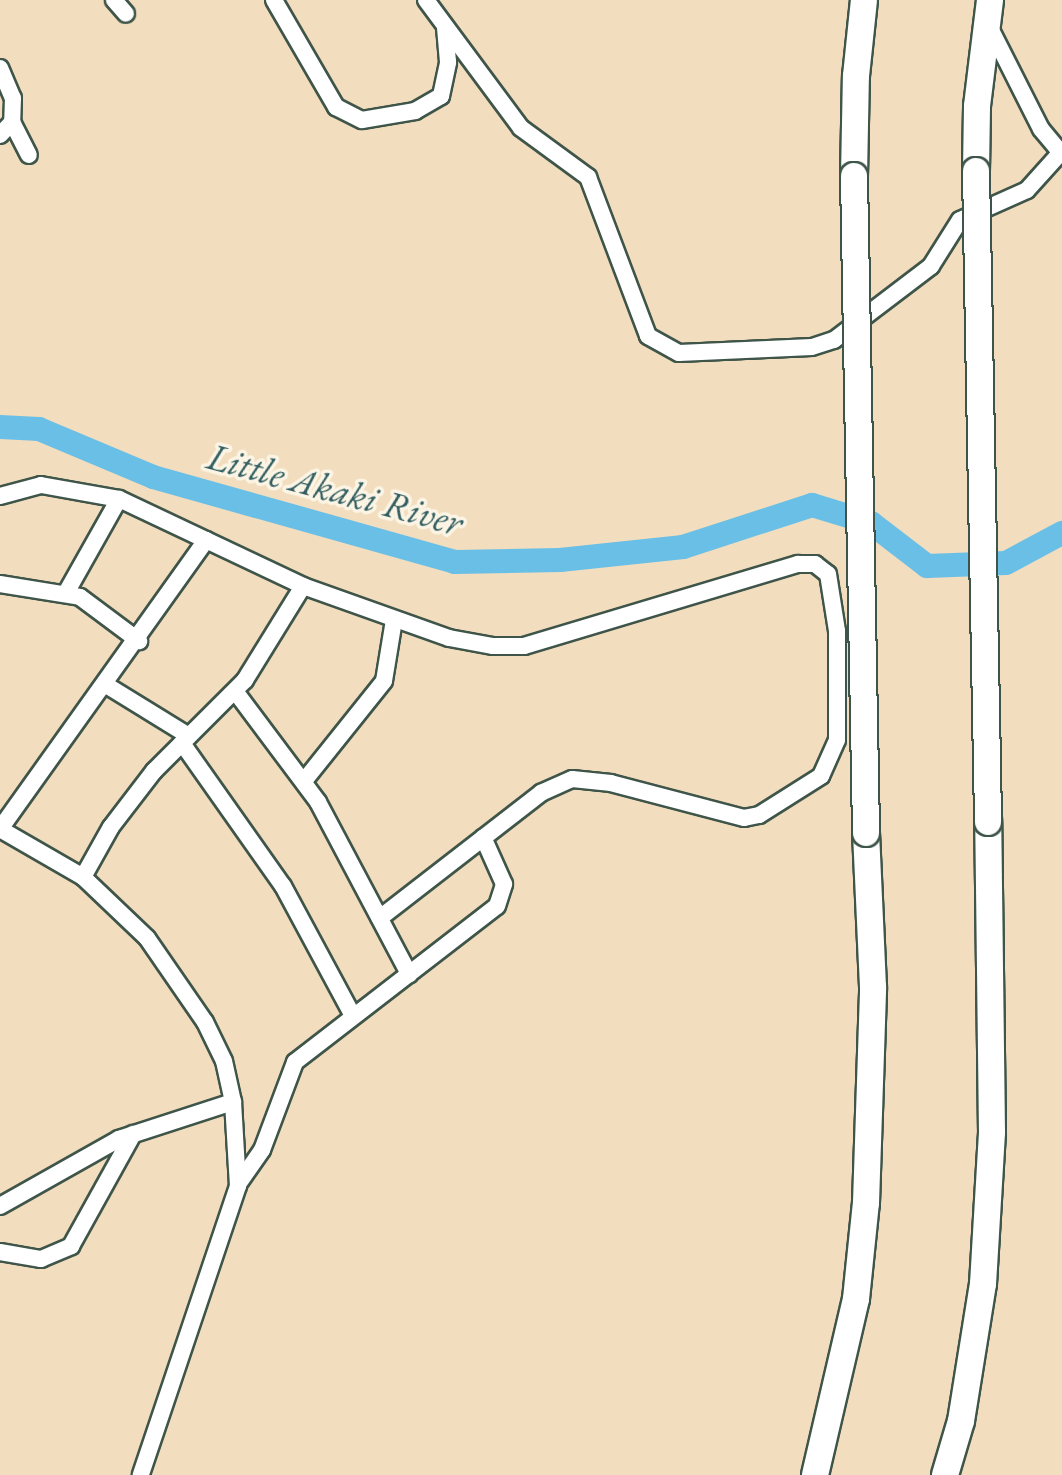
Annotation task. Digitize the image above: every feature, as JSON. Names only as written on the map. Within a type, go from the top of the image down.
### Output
[{"type":"highway","points":[[815,1475],[846,1353],[865,1219],[873,987],[866,833],[854,176],[856,76],[864,0]]},
{"type":"highway","points":[[945,1475],[961,1421],[983,1284],[992,1132],[976,171],[977,106],[988,11]]},
{"type":"street","points":[[114,0],[126,14]]},
{"type":"street","points":[[274,0],[336,107],[362,120],[415,111],[441,96],[448,62],[444,28]]},
{"type":"street","points":[[426,0],[521,128],[588,177],[648,336],[679,353],[812,347],[834,340],[931,266],[956,224],[1027,190],[1061,152],[1041,129],[988,11]]},
{"type":"street","points":[[0,68],[13,98],[12,122],[29,155]]},
{"type":"street","points":[[0,135],[12,122]]},
{"type":"street","points":[[0,496],[41,485],[119,499],[303,586],[394,620],[449,638],[524,646],[798,564],[815,564],[828,574],[837,631],[837,740],[821,776],[759,815],[744,818],[611,783],[572,779],[541,793],[380,918]]},
{"type":"street","points":[[66,593],[119,499]]},
{"type":"street","points":[[206,540],[139,641],[0,829],[83,877],[147,938],[205,1022],[224,1061],[233,1102],[238,1186]]},
{"type":"street","points":[[0,584],[66,593],[139,641]]},
{"type":"street","points":[[83,877],[111,827],[185,740],[235,691],[303,586]]},
{"type":"street","points":[[304,781],[384,681],[394,620]]},
{"type":"street","points":[[106,685],[185,740],[283,886],[353,1016]]},
{"type":"street","points":[[235,691],[304,781],[409,974]]},
{"type":"street","points":[[141,1475],[238,1186],[262,1150],[295,1062],[479,922],[504,895],[501,871],[483,837]]},
{"type":"street","points":[[0,1206],[48,1175],[133,1134],[233,1102]]},
{"type":"street","points":[[0,1252],[41,1259],[71,1246],[133,1134]]},
{"type":"waterway","name":"Little Akaki River","points":[[0,427],[39,429],[153,477],[455,562],[560,560],[683,547],[812,505],[871,523],[927,566],[1006,563],[1062,533]]}]
